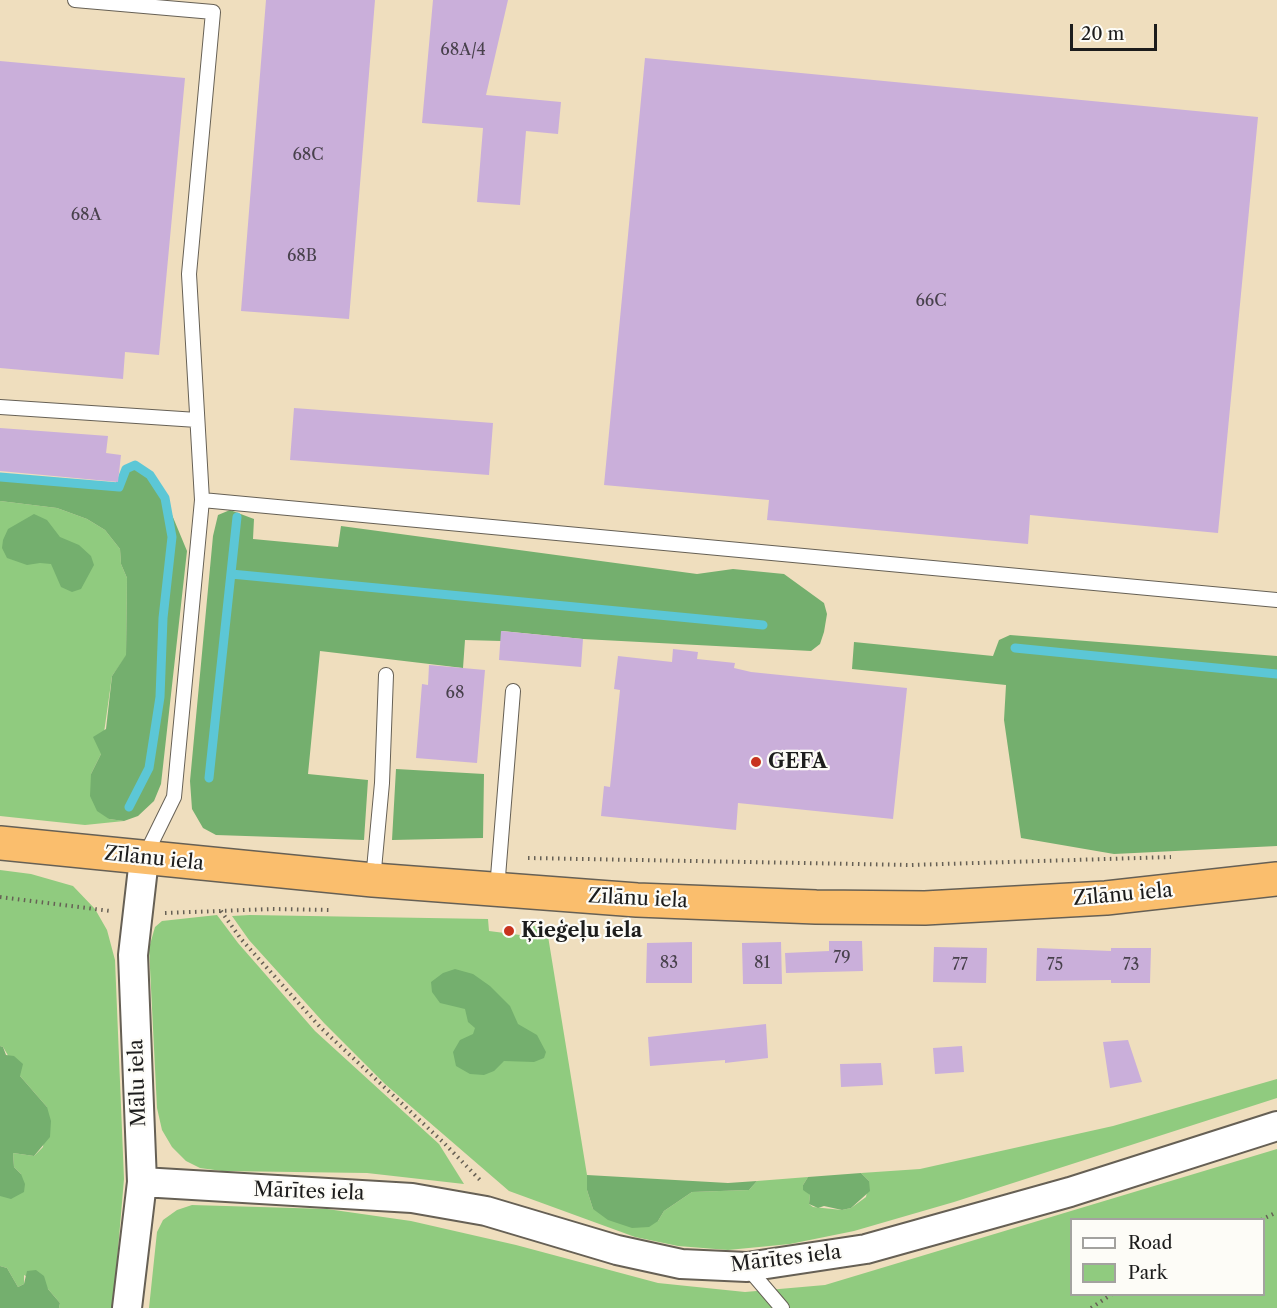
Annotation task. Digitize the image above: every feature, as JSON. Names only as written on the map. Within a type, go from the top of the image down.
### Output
[{"type":"highway","name":"Zīlānu iela","points":[[0,843],[373,880],[637,900],[925,908],[1106,898],[1277,879]]},
{"type":"street","name":"Mālu iela","points":[[127,1308],[142,1182],[133,955],[144,859]]},
{"type":"street","name":"Mārītes iela","points":[[142,1182],[364,1193],[423,1200],[486,1211],[649,1257],[712,1268],[747,1267],[866,1249],[1070,1192],[1277,1126]]},
{"type":"lane","points":[[75,0],[213,12],[189,274],[202,500],[174,797],[144,859]]},
{"type":"lane","points":[[0,407],[197,420]]},
{"type":"lane","points":[[202,500],[1277,600]]},
{"type":"lane","points":[[373,880],[381,783],[386,675]]},
{"type":"lane","points":[[497,890],[513,691]]},
{"type":"lane","points":[[747,1267],[782,1308]]},
{"type":"path","points":[[525,858],[911,865],[1173,857]]},
{"type":"path","points":[[0,897],[138,915]]},
{"type":"path","points":[[220,911],[241,939],[321,1028],[443,1142],[484,1185]]},
{"type":"path","points":[[1091,1308],[1110,1296]]},
{"type":"green space","points":[[135,465],[150,475],[165,498],[187,551],[161,784],[154,801],[138,816],[124,821],[109,819],[97,811],[90,796],[91,774],[101,754],[93,737],[106,729],[112,676],[126,655],[127,578],[121,564],[120,549],[105,530],[87,519],[57,508],[0,501],[0,477],[119,487],[126,469]]},
{"type":"green space","points":[[0,501],[57,508],[87,519],[105,530],[120,549],[121,564],[127,578],[126,656],[112,676],[101,754],[91,774],[109,819],[124,821],[85,825],[0,816]]},
{"type":"green space","points":[[230,510],[254,519],[253,539],[338,547],[341,526],[697,574],[733,569],[784,574],[824,603],[827,614],[824,632],[820,644],[811,651],[583,639],[502,631],[501,641],[465,640],[463,668],[320,651],[308,774],[368,780],[364,840],[216,835],[203,828],[192,809],[190,781],[213,536],[218,515]]},
{"type":"green space","points":[[34,514],[47,520],[60,537],[79,545],[91,556],[94,565],[81,589],[72,592],[61,587],[51,564],[27,565],[7,558],[2,548],[8,529]]},
{"type":"green space","points":[[1010,635],[1277,656],[1277,846],[1114,854],[1021,838],[1004,720],[1006,685],[852,669],[854,642],[993,656],[999,640]]},
{"type":"green space","points":[[396,769],[484,774],[483,838],[392,840]]},
{"type":"green space","points":[[0,870],[31,874],[73,886],[95,909],[107,930],[115,960],[124,1179],[113,1308],[59,1308],[60,1303],[48,1289],[24,1275],[24,1284],[18,1287],[7,1268],[0,1266],[0,1196],[21,1174],[14,1167],[13,1153],[34,1156],[43,1147],[47,1107],[20,1076],[3,1047],[0,1046]]},
{"type":"green space","points":[[217,915],[238,943],[315,1031],[439,1144],[464,1184],[367,1173],[222,1171],[200,1168],[186,1161],[172,1147],[162,1130],[157,1108],[149,948],[155,927],[162,921]]},
{"type":"green space","points":[[232,916],[488,919],[489,931],[528,936],[529,924],[547,930],[587,1175],[587,1190],[593,1209],[658,1221],[664,1211],[692,1192],[749,1190],[757,1181],[808,1177],[803,1185],[810,1195],[809,1204],[813,1207],[842,1210],[851,1208],[866,1197],[869,1181],[861,1173],[920,1169],[1113,1126],[1277,1079],[1277,1098],[954,1202],[854,1231],[790,1244],[728,1250],[678,1246],[635,1237],[509,1191],[385,1084],[324,1023],[249,940]]},
{"type":"green space","points":[[455,969],[473,974],[490,986],[510,1006],[518,1024],[537,1035],[546,1052],[544,1058],[534,1062],[504,1061],[494,1071],[484,1075],[470,1074],[456,1066],[453,1052],[460,1040],[473,1034],[475,1028],[468,1022],[465,1009],[440,1003],[432,992],[431,982],[443,973]]},
{"type":"green space","points":[[0,1046],[3,1047],[6,1055],[14,1056],[23,1064],[20,1076],[47,1107],[51,1121],[50,1137],[34,1156],[13,1153],[14,1167],[21,1174],[25,1184],[24,1192],[11,1199],[0,1196]]},
{"type":"green space","points":[[1277,1149],[1277,1308],[149,1308],[157,1232],[163,1220],[177,1210],[192,1205],[327,1209],[411,1221],[516,1245],[658,1283],[745,1292],[825,1285]]},
{"type":"green space","points":[[861,1173],[869,1181],[870,1191],[851,1208],[842,1210],[824,1206],[818,1208],[809,1204],[810,1195],[803,1190],[808,1177]]},
{"type":"green space","points":[[587,1175],[728,1183],[757,1181],[749,1190],[692,1192],[664,1211],[658,1221],[649,1227],[632,1228],[608,1220],[593,1209],[587,1190]]},
{"type":"green space","points":[[0,1266],[7,1268],[18,1287],[24,1284],[27,1271],[36,1270],[44,1276],[48,1289],[60,1303],[59,1308],[0,1308]]},
{"type":"building","points":[[266,0],[375,0],[349,319],[241,311]]},
{"type":"building","points":[[433,0],[508,0],[486,95],[561,102],[558,134],[526,131],[520,205],[477,202],[483,128],[422,123]]},
{"type":"building","points":[[645,58],[1258,117],[1218,533],[1030,515],[1028,544],[767,520],[769,500],[604,485]]},
{"type":"building","points":[[0,61],[185,78],[159,355],[125,352],[123,379],[0,368]]},
{"type":"building","points":[[294,408],[493,423],[489,475],[290,460]]},
{"type":"building","points":[[0,428],[108,436],[106,453],[121,455],[118,482],[0,471]]},
{"type":"building","points":[[501,631],[583,639],[581,667],[499,660]]},
{"type":"building","name":"GEFA","points":[[673,649],[698,652],[697,659],[735,663],[734,668],[751,672],[907,688],[893,819],[738,803],[736,830],[601,816],[604,786],[610,787],[620,690],[614,689],[618,656],[672,662]]},
{"type":"building","points":[[429,665],[485,670],[477,763],[416,758],[422,684],[428,685]]},
{"type":"building","points":[[829,941],[862,941],[863,971],[786,973],[785,953],[829,951]]},
{"type":"building","points":[[692,942],[692,983],[646,983],[647,943]]},
{"type":"building","points":[[781,942],[782,984],[743,984],[742,943]]},
{"type":"building","points":[[934,947],[987,948],[986,983],[933,982]]},
{"type":"building","points":[[1037,948],[1111,951],[1111,948],[1151,948],[1150,983],[1111,983],[1111,980],[1036,981]]},
{"type":"building","points":[[766,1024],[768,1058],[725,1063],[725,1060],[650,1066],[648,1037]]},
{"type":"building","points":[[1128,1040],[1142,1082],[1110,1088],[1103,1042]]},
{"type":"building","points":[[962,1046],[964,1072],[935,1074],[933,1048]]},
{"type":"building","points":[[881,1063],[883,1085],[841,1087],[840,1064]]},
{"type":"waterway","points":[[0,477],[119,487],[126,469],[135,465],[150,475],[165,498],[172,537],[163,618],[160,697],[149,768],[129,807]]},
{"type":"waterway","points":[[209,778],[237,517]]},
{"type":"waterway","points":[[231,574],[763,625]]},
{"type":"waterway","points":[[1015,648],[1277,674]]},
{"type":"place","name":"GEFA","points":[[756,762]]},
{"type":"place","name":"Ķieģeļu iela","points":[[509,931]]}]
